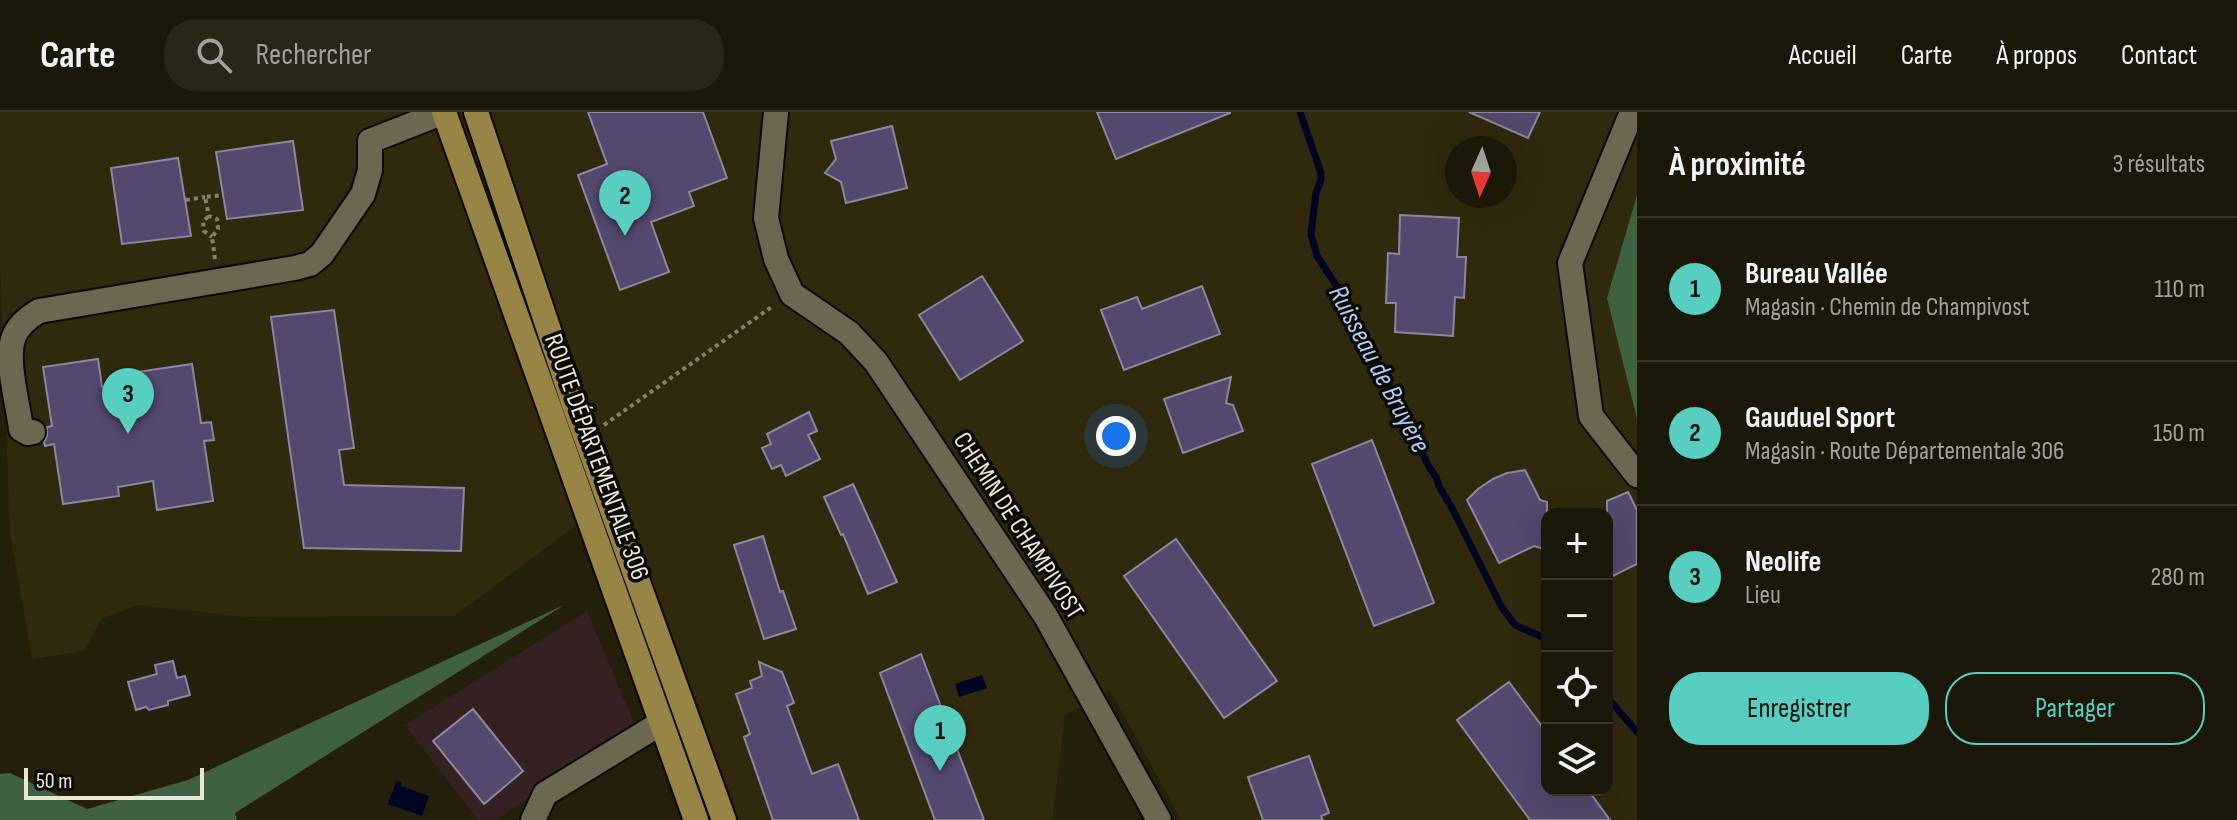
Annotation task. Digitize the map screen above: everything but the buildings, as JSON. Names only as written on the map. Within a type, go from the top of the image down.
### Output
[{"type":"main road","name":"ROUTE DÉPARTEMENTALE 306","points":[[444,112],[696,820]]},
{"type":"main road","name":"ROUTE DÉPARTEMENTALE 306","points":[[476,112],[585,438],[724,820]]},
{"type":"street","points":[[33,432],[21,429],[12,366],[13,339],[26,319],[78,293],[218,282],[310,264],[322,254],[363,194],[370,170],[370,141],[444,112]]},
{"type":"street","points":[[776,112],[766,218],[776,259],[792,294]]},
{"type":"street","points":[[1632,112],[1570,263],[1591,416],[1637,475]]},
{"type":"street","name":"CHEMIN DE CHAMPIVOST","points":[[792,294],[849,333],[876,362],[1045,615],[1159,820]]},
{"type":"street","points":[[533,820],[545,794],[661,723]]},
{"type":"path","points":[[186,200],[223,195]]},
{"type":"path","points":[[205,197],[209,216]]},
{"type":"path","points":[[209,216],[217,219],[218,229],[212,237],[218,282]]},
{"type":"path","points":[[209,216],[203,221],[204,231],[212,237]]},
{"type":"path","points":[[585,438],[792,294]]},
{"type":"shaded area","points":[[0,112],[1637,112],[1637,820],[1181,820],[1110,690],[1065,715],[1052,820],[724,820],[609,506],[581,522],[454,616],[246,617],[138,605],[101,619],[84,651],[32,659],[10,533],[0,267]]},
{"type":"shaded area","points":[[587,611],[635,726],[496,820],[478,820],[405,725]]},
{"type":"green space","points":[[1637,195],[1637,419],[1607,298]]},
{"type":"green space","points":[[564,605],[235,813],[237,820],[0,820],[0,774],[10,773],[87,809],[188,780]]},
{"type":"water","points":[[982,675],[987,688],[959,697],[955,684]]},
{"type":"water","points":[[396,781],[402,783],[401,786],[429,796],[422,816],[388,804]]},
{"type":"waterway","name":"Ruisseau de Bruyère","points":[[1300,112],[1321,173],[1311,234],[1317,256],[1340,291],[1347,322],[1392,391],[1501,606],[1515,625],[1541,636]]},
{"type":"waterway","name":"Ruisseau de Bruyère","points":[[1613,704],[1637,732]]},
{"type":"place","name":"Gauduel Sport","points":[[625,236]]},
{"type":"place","name":"Neolife","points":[[128,434]]},
{"type":"place","name":"Bureau Vallée","points":[[940,771]]}]
